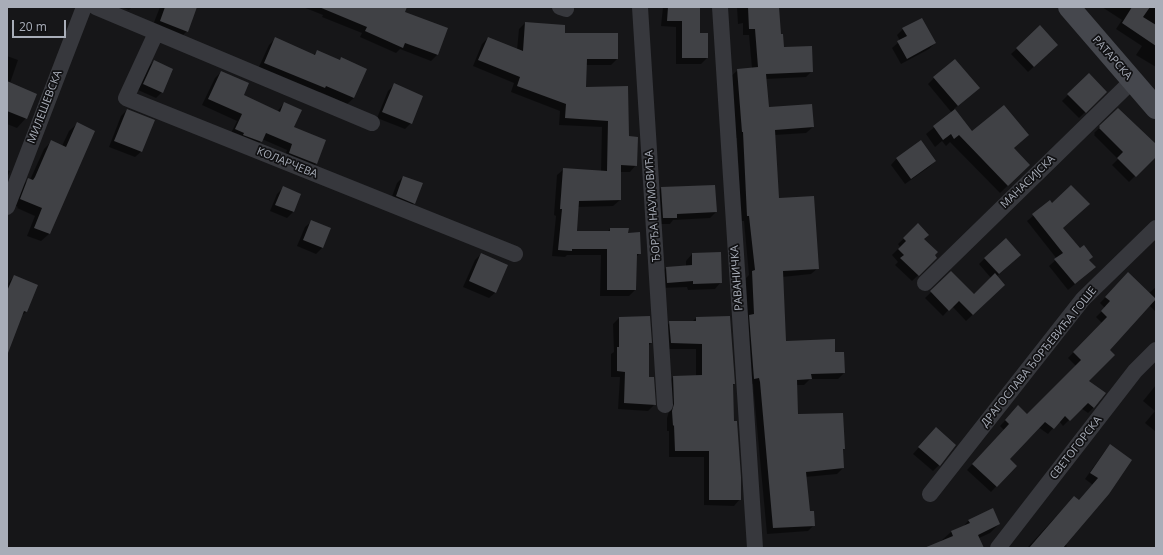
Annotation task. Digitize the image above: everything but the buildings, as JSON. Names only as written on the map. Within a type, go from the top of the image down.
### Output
[{"type":"street","name":"МИЛЕШЕВСКА","points":[[7,207],[84,7]]},
{"type":"street","points":[[96,7],[372,123]]},
{"type":"street","name":"ЂОРЂА НАУМОВИЋА","points":[[640,7],[665,405]]},
{"type":"street","name":"РАВАНИЧКА","points":[[720,7],[755,548]]},
{"type":"street","name":"РАТАРСКА","points":[[1068,7],[1156,108]]},
{"type":"street","name":"КОЛАРЧЕВА","points":[[156,33],[126,98],[515,254]]},
{"type":"street","name":"МАНАСИЈСКА","points":[[925,283],[1132,81]]},
{"type":"street","name":"ДРАГОСЛАВА ЂОРЂЕВИЋА ГОШЕ","points":[[930,494],[1083,299],[1156,228]]},
{"type":"street","name":"СВЕТОГОРСКА","points":[[998,548],[1135,371],[1156,350]]}]
